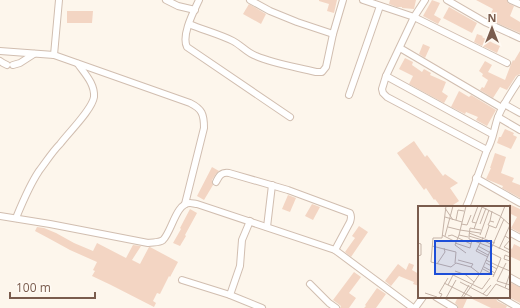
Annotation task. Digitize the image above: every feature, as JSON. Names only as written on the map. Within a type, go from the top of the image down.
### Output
[{"type":"street","points":[[54,55],[60,0]]},
{"type":"street","points":[[166,0],[178,6],[195,10]]},
{"type":"street","points":[[199,0],[189,24],[185,40],[187,47],[290,116]]},
{"type":"street","points":[[250,0],[270,11],[333,34]]},
{"type":"street","points":[[189,24],[231,40],[258,57],[320,72],[324,71],[326,66],[333,34],[343,0]]},
{"type":"street","points":[[363,0],[414,17],[507,63]]},
{"type":"street","points":[[425,0],[414,17],[386,76],[382,89],[383,93],[387,97],[487,150]]},
{"type":"street","points":[[447,0],[485,22],[520,38]]},
{"type":"street","points":[[511,0],[520,4]]},
{"type":"street","points":[[349,95],[380,6]]},
{"type":"street","points":[[400,48],[503,106],[520,113]]},
{"type":"street","points":[[0,51],[54,55],[198,107],[204,119],[204,128],[185,204]]},
{"type":"street","points":[[0,60],[3,63],[10,65],[20,63],[34,54]]},
{"type":"street","points":[[16,218],[33,180],[86,112],[94,98],[93,86],[78,64]]},
{"type":"street","points":[[386,76],[492,134]]},
{"type":"street","points":[[466,206],[476,178],[490,146],[492,134],[498,117],[520,79]]},
{"type":"street","points":[[498,117],[520,130]]},
{"type":"street","points":[[216,182],[220,174],[226,172],[288,190],[350,213],[352,218],[335,250]]},
{"type":"street","points":[[476,178],[520,203]]},
{"type":"street","points":[[267,227],[272,185]]},
{"type":"street","points":[[0,216],[148,243],[162,240],[168,233],[181,207],[185,204],[196,204],[335,250],[414,308],[422,298]]},
{"type":"street","points":[[230,295],[240,266],[242,240],[250,221]]},
{"type":"street","points":[[510,233],[520,238]]},
{"type":"street","points":[[510,278],[520,283]]},
{"type":"street","points":[[182,280],[230,295],[262,308]]},
{"type":"street","points":[[310,284],[336,308]]},
{"type":"street","points":[[438,298],[454,308]]},
{"type":"street","points":[[502,298],[519,308]]},
{"type":"building","points":[[319,0],[337,0],[334,13],[327,11],[329,4]]},
{"type":"building","points":[[390,0],[416,0],[414,9],[397,7],[389,4]]},
{"type":"building","points":[[432,0],[440,3],[434,15],[441,19],[438,24],[423,16]]},
{"type":"building","points":[[476,0],[507,0],[508,3],[514,6],[510,16],[520,22],[520,33],[488,19],[493,9]]},
{"type":"building","points":[[249,4],[266,14],[261,24],[243,14]]},
{"type":"building","points":[[449,7],[477,23],[472,33],[443,18]]},
{"type":"building","points":[[67,11],[93,11],[92,23],[67,23]]},
{"type":"building","points":[[477,34],[500,46],[497,53],[474,42]]},
{"type":"building","points":[[423,44],[430,47],[425,58],[419,54]]},
{"type":"building","points":[[520,51],[520,74],[516,76],[507,90],[500,87],[493,98],[480,90],[482,87],[484,88],[488,80],[482,76],[483,74],[479,71],[485,61],[492,65],[488,72],[505,80],[513,60],[514,61]]},
{"type":"building","points":[[405,58],[413,62],[412,65],[422,72],[424,69],[431,73],[430,75],[446,82],[442,92],[448,96],[444,103],[409,84],[413,76],[399,69]]},
{"type":"building","points":[[459,91],[469,97],[471,95],[496,110],[487,126],[476,120],[478,117],[466,112],[465,114],[451,107]]},
{"type":"building","points":[[505,129],[514,133],[513,135],[517,137],[511,149],[497,143],[499,137],[501,137]]},
{"type":"building","points":[[414,141],[425,157],[427,155],[443,176],[445,174],[458,183],[450,188],[459,201],[452,206],[440,206],[426,188],[424,190],[397,153]]},
{"type":"building","points":[[495,153],[506,157],[501,173],[514,178],[512,182],[520,185],[520,198],[502,188],[503,186],[486,179]]},
{"type":"building","points":[[212,167],[219,171],[212,180],[213,185],[204,200],[197,196]]},
{"type":"building","points":[[288,195],[296,198],[290,212],[282,209]]},
{"type":"building","points":[[312,204],[320,207],[313,220],[305,216]]},
{"type":"building","points":[[509,204],[520,209],[520,233],[511,228],[517,217],[510,214]]},
{"type":"building","points":[[190,209],[197,213],[180,246],[173,243]]},
{"type":"building","points":[[359,226],[368,232],[351,257],[345,252],[355,238],[352,236]]},
{"type":"building","points":[[37,227],[56,233],[93,251],[97,243],[126,258],[133,245],[141,246],[132,260],[140,264],[149,247],[178,262],[160,294],[157,293],[153,301],[156,303],[154,307],[92,276],[97,262],[70,250],[35,231]]},
{"type":"building","points":[[514,244],[520,247],[520,261],[510,256],[510,248],[512,249]]},
{"type":"building","points":[[409,263],[414,265],[412,270],[418,273],[418,286],[413,284],[414,282],[399,276],[391,286],[385,281],[398,264],[406,270]]},
{"type":"building","points":[[354,272],[361,277],[349,293],[356,298],[349,308],[340,308],[341,306],[333,300]]},
{"type":"building","points":[[511,283],[520,287],[520,303],[510,298]]},
{"type":"building","points":[[377,288],[386,294],[376,308],[364,308],[366,306],[365,305]]},
{"type":"building","points":[[458,298],[467,299],[463,308],[458,308],[455,303]]},
{"type":"building","points":[[470,298],[496,298],[497,301],[507,306],[506,308],[491,308]]}]
